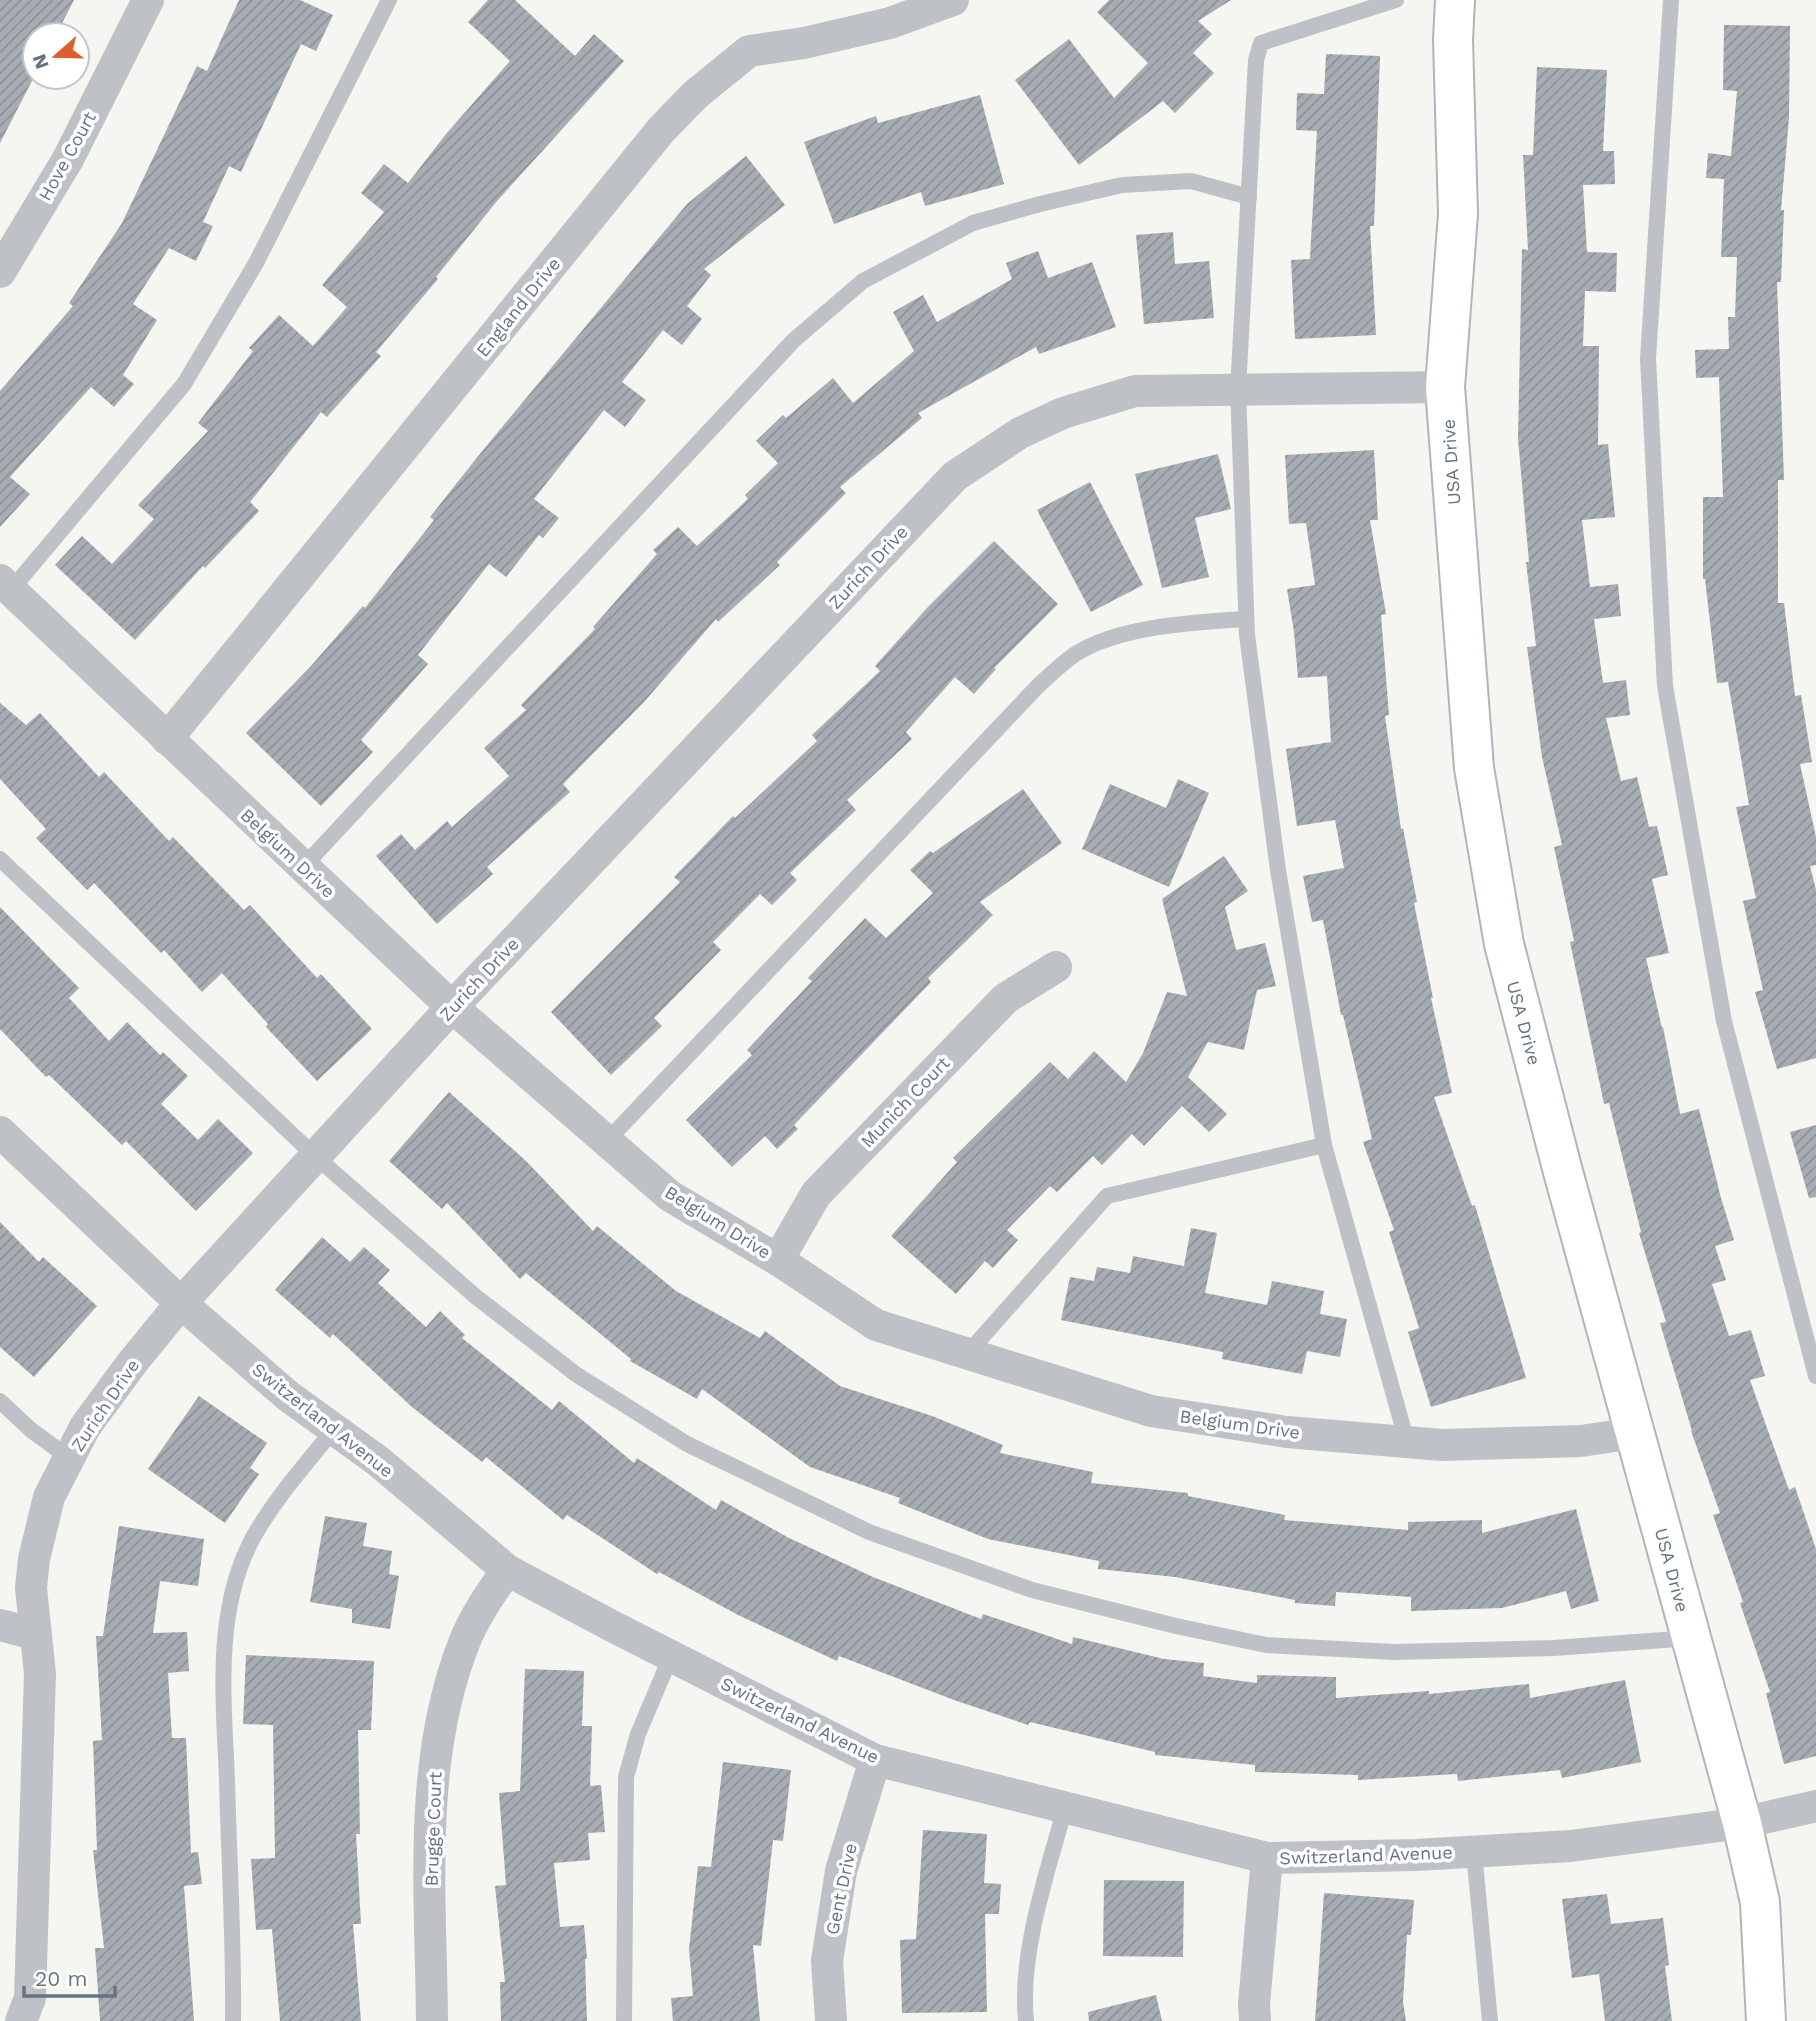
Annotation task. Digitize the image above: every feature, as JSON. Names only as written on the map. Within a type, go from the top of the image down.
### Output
[{"type":"street","name":"Hove Court","points":[[0,272],[68,159],[148,0]]},
{"type":"street","name":"England Drive","points":[[167,739],[652,141],[695,95],[749,51],[804,43],[890,23],[953,0]]},
{"type":"street","name":"USA Drive","points":[[1455,0],[1453,40],[1458,214],[1446,387],[1474,768],[1504,944],[1562,1168],[1742,1823],[1760,1902],[1766,2021]]},
{"type":"street","name":"Zurich Drive","points":[[21,2021],[30,1998],[40,1674],[31,1588],[34,1559],[49,1497],[85,1427],[181,1303],[452,1007],[955,476],[1020,433],[1063,413],[1135,391],[1446,387]]},
{"type":"street","name":"Belgium Drive","points":[[5,585],[452,1007],[670,1196],[778,1260],[876,1325],[1151,1411],[1287,1432],[1442,1445],[1581,1441],[1635,1433]]},
{"type":"street","name":"Munich Court","points":[[778,1260],[816,1194],[1006,998],[1056,967]]},
{"type":"street","name":"Switzerland Avenue","points":[[0,1132],[181,1303],[288,1396],[379,1461],[507,1570],[875,1760],[1267,1858],[1474,1852],[1571,1846],[1742,1823],[1816,1806]]},
{"type":"street","name":"Brugge Court","points":[[432,2021],[430,1796],[440,1721],[464,1642],[486,1601],[507,1570]]},
{"type":"street","points":[[0,1625],[34,1634]]},
{"type":"street","name":"Gent Drive","points":[[831,2021],[827,1961],[841,1871],[875,1760]]},
{"type":"street","points":[[1255,2021],[1259,1934],[1267,1858]]},
{"type":"lane","points":[[5,585],[184,384],[256,263],[389,0]]},
{"type":"lane","points":[[1396,0],[1261,43],[1256,61],[1238,390],[1246,619],[1278,870],[1324,1144],[1407,1442]]},
{"type":"lane","points":[[1671,0],[1648,359],[1665,686],[1724,1021],[1816,1376]]},
{"type":"lane","points":[[303,867],[794,340],[863,281],[973,222],[1122,184],[1191,181],[1249,197]]},
{"type":"lane","points":[[607,1141],[1028,696],[1075,654],[1122,634],[1208,621],[1246,619]]},
{"type":"lane","points":[[0,859],[316,1156],[475,1296],[577,1375],[687,1444],[869,1532],[1032,1590],[1163,1623],[1266,1645],[1394,1652],[1554,1648],[1691,1638]]},
{"type":"lane","points":[[967,1354],[1107,1196],[1324,1144]]},
{"type":"lane","points":[[0,1401],[69,1458]]},
{"type":"lane","points":[[233,2021],[234,1955],[223,1704],[229,1616],[237,1579],[253,1537],[275,1504],[334,1429]]},
{"type":"lane","points":[[624,2021],[626,1777],[638,1734],[671,1656]]},
{"type":"lane","points":[[1026,2021],[1028,1967],[1040,1898],[1065,1808]]},
{"type":"lane","points":[[1474,1852],[1490,2021]]},
{"type":"building","points":[[0,0],[74,0],[63,21],[21,21],[21,91],[27,91],[0,143]]},
{"type":"building","points":[[239,0],[300,0],[333,15],[316,51],[301,44],[241,172],[229,166],[203,222],[213,226],[196,261],[169,248],[133,304],[157,320],[123,375],[134,384],[114,407],[91,387],[10,477],[30,494],[0,527],[0,391],[73,306],[69,303],[122,223],[197,66],[207,71]]},
{"type":"building","points":[[488,0],[515,0],[575,56],[594,34],[624,61],[497,201],[436,277],[438,279],[376,352],[381,356],[327,417],[321,412],[250,502],[259,511],[205,568],[203,566],[135,640],[55,565],[82,536],[112,564],[154,519],[138,505],[208,431],[198,423],[253,351],[249,348],[279,315],[313,346],[347,307],[322,285],[384,212],[361,193],[384,164],[408,183],[446,134],[510,61],[468,22]]},
{"type":"building","points":[[1109,0],[1231,0],[1198,21],[1212,34],[1193,53],[1214,73],[1175,113],[1163,101],[1079,165],[1015,80],[1069,39],[1114,98],[1148,63],[1097,12]]},
{"type":"building","points":[[1724,25],[1790,26],[1789,118],[1781,210],[1784,210],[1781,282],[1777,282],[1784,480],[1778,480],[1778,603],[1784,603],[1795,696],[1801,695],[1812,762],[1800,764],[1816,837],[1816,865],[1810,866],[1816,890],[1816,1058],[1777,1069],[1755,992],[1763,990],[1743,901],[1756,898],[1736,807],[1749,805],[1728,682],[1717,683],[1703,579],[1703,497],[1723,497],[1719,377],[1696,378],[1695,350],[1729,349],[1728,317],[1735,317],[1737,257],[1721,257],[1724,179],[1706,178],[1708,153],[1731,156],[1737,91],[1723,90]]},
{"type":"building","points":[[1326,54],[1380,56],[1374,226],[1370,226],[1376,335],[1295,339],[1291,260],[1310,259],[1317,131],[1296,130],[1297,93],[1324,94]]},
{"type":"building","points":[[1537,67],[1607,70],[1603,151],[1614,151],[1615,184],[1583,185],[1587,252],[1617,253],[1616,292],[1585,291],[1583,346],[1599,346],[1598,445],[1608,444],[1615,517],[1582,520],[1590,587],[1618,584],[1621,616],[1594,619],[1603,683],[1626,680],[1630,715],[1606,718],[1621,781],[1637,777],[1649,827],[1657,826],[1668,875],[1652,879],[1669,953],[1646,958],[1680,1114],[1699,1109],[1734,1240],[1715,1246],[1726,1280],[1712,1284],[1729,1336],[1751,1330],[1765,1376],[1750,1380],[1789,1490],[1795,1487],[1816,1549],[1816,1756],[1784,1764],[1766,1693],[1770,1692],[1713,1515],[1720,1513],[1691,1431],[1660,1323],[1666,1322],[1639,1233],[1641,1232],[1609,1103],[1604,1104],[1570,942],[1574,941],[1554,847],[1562,845],[1542,757],[1527,647],[1536,646],[1526,562],[1529,562],[1518,439],[1522,249],[1528,250],[1523,155],[1533,155]]},
{"type":"building","points":[[980,95],[1004,184],[925,206],[921,192],[834,224],[804,142],[876,116],[878,123]]},
{"type":"building","points":[[746,156],[785,205],[704,269],[711,275],[687,306],[702,319],[682,345],[663,330],[622,382],[646,400],[625,427],[604,410],[534,499],[559,518],[543,538],[539,535],[506,577],[489,564],[418,655],[428,664],[361,740],[373,752],[321,806],[246,733],[311,666],[363,606],[365,608],[434,520],[430,517],[479,455],[687,204]]},
{"type":"building","points":[[1173,232],[1175,264],[1209,261],[1214,318],[1144,324],[1136,235]]},
{"type":"building","points":[[1038,251],[1048,278],[1092,262],[1116,327],[1039,354],[1036,347],[918,413],[922,418],[840,487],[846,493],[777,562],[780,565],[718,622],[716,619],[644,702],[563,784],[570,792],[487,867],[493,874],[437,924],[376,856],[401,834],[415,850],[447,821],[452,827],[509,776],[484,748],[526,710],[521,705],[595,629],[593,627],[657,554],[653,550],[678,527],[697,546],[748,499],[745,495],[778,463],[756,441],[783,415],[786,418],[833,378],[853,403],[914,351],[893,312],[923,295],[937,322],[1012,279],[1006,263]]},
{"type":"building","points":[[1374,450],[1378,520],[1370,520],[1386,614],[1381,615],[1389,715],[1385,716],[1401,829],[1403,828],[1417,902],[1414,903],[1452,1093],[1434,1097],[1472,1206],[1475,1205],[1526,1378],[1431,1407],[1408,1332],[1419,1328],[1389,1232],[1394,1230],[1363,1142],[1372,1139],[1341,1015],[1323,920],[1312,922],[1303,876],[1344,868],[1335,820],[1297,826],[1286,749],[1331,742],[1327,676],[1298,678],[1287,589],[1315,585],[1306,523],[1289,524],[1285,455]]},
{"type":"building","points":[[1218,454],[1231,509],[1195,518],[1209,577],[1162,588],[1135,474]]},
{"type":"building","points":[[1090,482],[1143,585],[1091,612],[1037,510]]},
{"type":"building","points":[[994,541],[1058,604],[994,668],[996,669],[974,694],[955,677],[906,732],[912,739],[847,800],[856,810],[790,873],[797,880],[772,905],[760,894],[713,942],[721,950],[654,1018],[662,1026],[611,1075],[551,1012],[680,882],[674,877],[733,816],[735,818],[817,741],[812,735],[880,671],[875,666],[927,608]]},
{"type":"building","points":[[0,703],[26,725],[40,713],[99,777],[104,772],[169,841],[173,837],[244,910],[250,905],[317,978],[321,974],[372,1029],[317,1081],[266,1027],[268,1024],[222,973],[202,992],[164,950],[161,953],[94,883],[87,890],[36,838],[46,829],[0,779]]},
{"type":"building","points":[[1178,779],[1209,793],[1169,887],[1082,849],[1110,784],[1166,808]]},
{"type":"building","points":[[1023,789],[1062,843],[980,902],[993,915],[928,978],[931,982],[794,1125],[798,1129],[777,1149],[765,1136],[732,1167],[686,1120],[752,1055],[747,1050],[812,981],[808,978],[865,918],[886,938],[933,893],[910,870],[930,851],[933,853]]},
{"type":"building","points":[[1224,856],[1248,891],[1225,907],[1236,950],[1265,943],[1276,986],[1257,990],[1244,1050],[1208,1042],[1188,1077],[1227,1114],[1209,1132],[1182,1106],[1144,1146],[1132,1134],[1102,1165],[1093,1156],[1057,1192],[1050,1186],[1007,1230],[1018,1240],[993,1268],[985,1261],[956,1294],[891,1236],[957,1162],[953,1158],[1050,1062],[1068,1079],[1094,1051],[1126,1082],[1143,1053],[1167,992],[1187,996],[1162,899]]},
{"type":"building","points":[[0,907],[79,988],[69,998],[109,1041],[127,1022],[160,1055],[163,1052],[188,1076],[161,1104],[198,1140],[218,1119],[253,1153],[196,1211],[126,1141],[122,1145],[49,1075],[46,1077],[0,1029]]},
{"type":"building","points":[[449,1092],[526,1161],[593,1231],[597,1226],[676,1291],[760,1338],[765,1331],[840,1386],[932,1416],[1003,1445],[1000,1453],[1093,1472],[1091,1483],[1188,1493],[1188,1496],[1285,1515],[1284,1520],[1408,1530],[1408,1522],[1482,1520],[1482,1533],[1576,1509],[1599,1601],[1571,1609],[1566,1591],[1502,1608],[1411,1611],[1411,1597],[1336,1592],[1335,1606],[1295,1603],[1295,1600],[1175,1577],[1098,1569],[1099,1561],[988,1539],[898,1503],[900,1498],[810,1467],[702,1389],[697,1399],[630,1361],[631,1359],[526,1273],[520,1279],[447,1203],[442,1209],[389,1161]]},
{"type":"building","points":[[1816,1125],[1816,1197],[1809,1198],[1790,1132]]},
{"type":"building","points":[[0,1222],[39,1262],[43,1257],[97,1306],[34,1377],[0,1347]]},
{"type":"building","points":[[1191,1228],[1217,1233],[1205,1293],[1267,1305],[1272,1281],[1324,1291],[1320,1314],[1347,1319],[1340,1357],[1307,1351],[1302,1374],[1222,1359],[1223,1352],[1061,1320],[1070,1277],[1094,1281],[1097,1267],[1130,1273],[1133,1256],[1184,1266]]},
{"type":"building","points":[[322,1237],[350,1262],[364,1247],[390,1270],[378,1283],[426,1327],[440,1311],[465,1335],[462,1338],[552,1410],[559,1401],[634,1463],[637,1458],[716,1510],[721,1500],[789,1538],[873,1577],[981,1619],[983,1614],[1072,1644],[1073,1637],[1164,1659],[1204,1663],[1203,1676],[1257,1683],[1257,1675],[1336,1677],[1336,1698],[1429,1691],[1429,1694],[1529,1684],[1530,1698],[1625,1680],[1641,1762],[1562,1778],[1560,1770],[1458,1781],[1457,1774],[1358,1780],[1358,1775],[1255,1772],[1255,1765],[1155,1755],[1155,1752],[1030,1722],[1028,1725],[839,1656],[837,1661],[738,1615],[659,1572],[657,1574],[567,1515],[563,1520],[486,1457],[482,1462],[412,1407],[333,1334],[330,1338],[275,1290]]},
{"type":"building","points":[[199,1396],[267,1443],[250,1468],[259,1474],[225,1523],[148,1469]]},
{"type":"building","points":[[325,1516],[367,1523],[363,1546],[392,1551],[389,1574],[399,1576],[390,1629],[352,1623],[352,1609],[310,1602]]},
{"type":"building","points":[[119,1526],[204,1539],[198,1586],[160,1581],[153,1633],[187,1632],[189,1671],[168,1673],[172,1738],[186,1738],[191,1853],[198,1852],[202,1884],[184,1886],[194,2021],[100,2021],[95,1948],[104,1948],[93,1850],[97,1850],[93,1741],[102,1740],[96,1636],[103,1636]]},
{"type":"building","points":[[246,1655],[374,1661],[371,1730],[358,1730],[360,1834],[356,1834],[361,1924],[353,1924],[361,2021],[280,2021],[272,1929],[256,1930],[251,1859],[275,1858],[273,1725],[243,1724]]},
{"type":"building","points":[[525,1669],[584,1671],[582,1726],[592,1726],[590,1786],[601,1785],[605,1832],[588,1833],[590,1860],[554,1863],[560,1927],[584,1925],[587,2021],[501,2021],[500,1982],[505,1982],[495,1886],[506,1885],[499,1793],[520,1791]]},
{"type":"building","points":[[723,1762],[791,1770],[783,1841],[773,1840],[761,1946],[753,1945],[760,2021],[673,2021],[671,1998],[693,1996],[689,1949],[698,1866],[711,1867]]},
{"type":"building","points":[[923,1830],[987,1834],[984,1883],[1001,1884],[999,1914],[985,1914],[987,2012],[902,2013],[900,1940],[916,1939]]},
{"type":"building","points":[[1104,1880],[1184,1881],[1183,1957],[1103,1956]]},
{"type":"building","points":[[1324,1893],[1414,1900],[1411,1935],[1407,1935],[1403,2002],[1406,2021],[1315,2021]]},
{"type":"building","points":[[1607,1894],[1611,1924],[1663,1918],[1669,1965],[1665,1966],[1672,2021],[1605,2021],[1599,1974],[1572,1978],[1562,1899]]},
{"type":"building","points":[[1156,1995],[1162,2021],[1089,2021],[1088,2012]]}]
